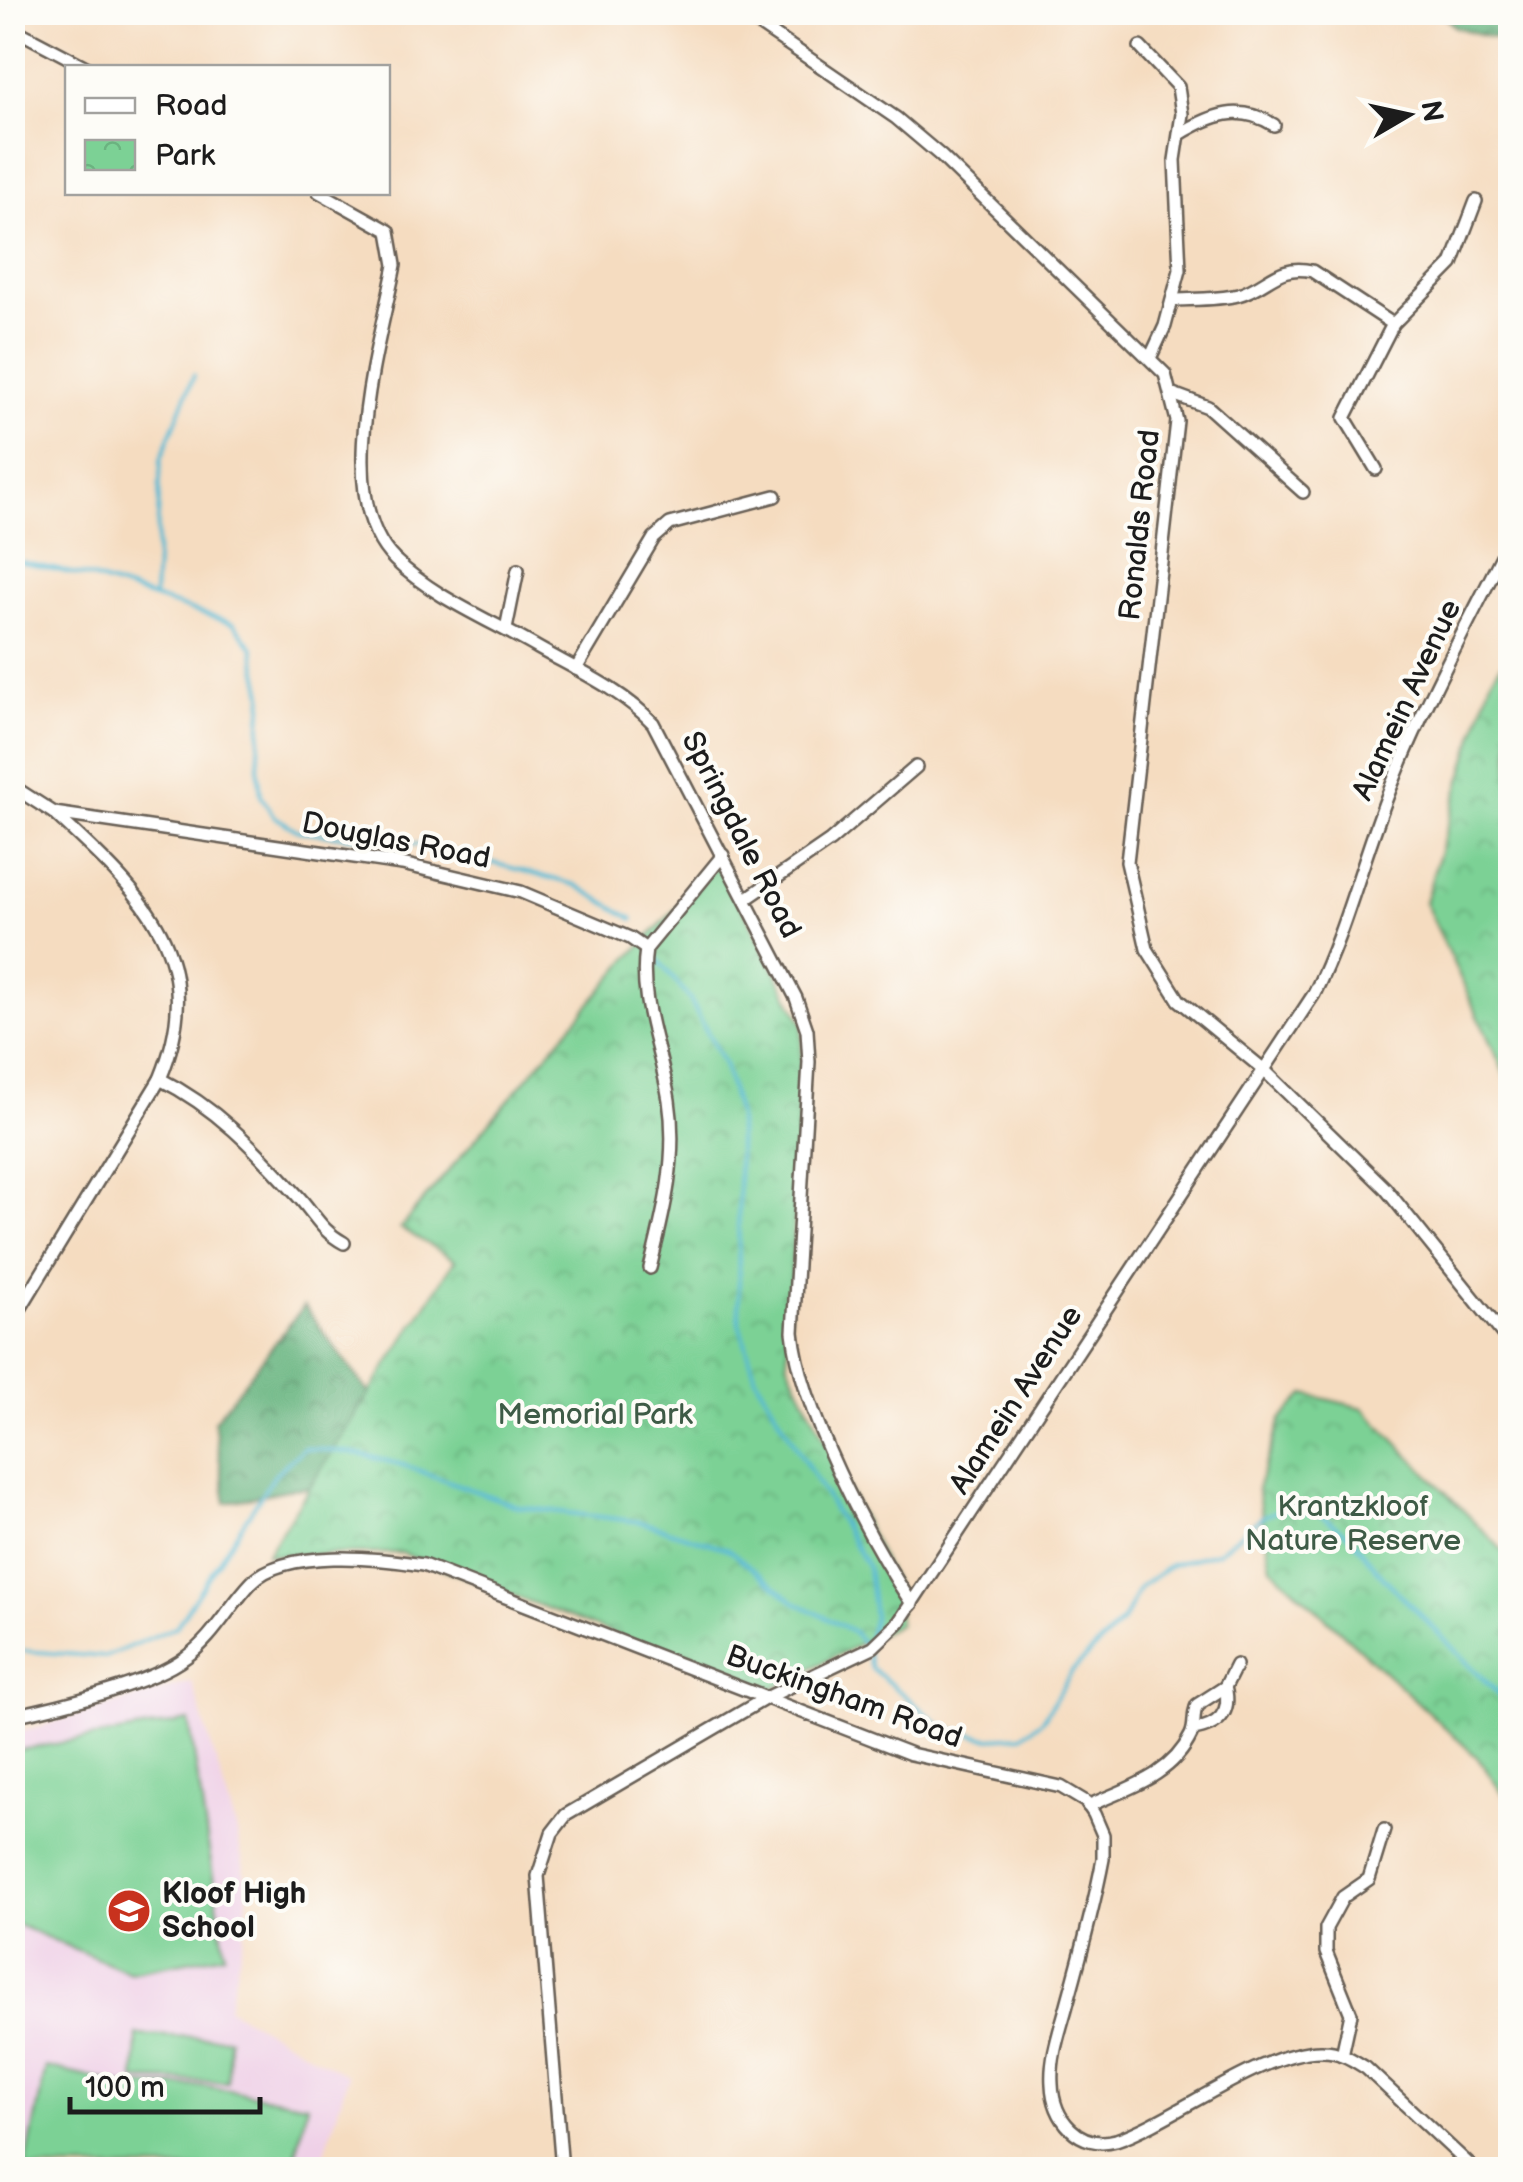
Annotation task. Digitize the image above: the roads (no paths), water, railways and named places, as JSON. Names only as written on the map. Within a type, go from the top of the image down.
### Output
[{"type":"street","name":"Ronalds Road","points":[[749,15],[911,131],[1151,356],[1173,394],[1177,422],[1172,481],[1127,862],[1135,912],[1162,979],[1179,1000],[1262,1069],[1386,1188],[1510,1343]]},
{"type":"street","points":[[12,28],[82,65]]},
{"type":"street","points":[[1140,47],[1178,88],[1180,134],[1175,160],[1182,241],[1173,300],[1151,356]]},
{"type":"street","points":[[1180,134],[1229,112],[1243,111],[1274,125]]},
{"type":"street","name":"Springdale Road","points":[[324,195],[389,231],[394,248],[362,462],[365,498],[376,532],[397,562],[634,706],[653,723],[746,899],[808,1030],[808,1104],[792,1332],[796,1360],[818,1425],[912,1604]]},
{"type":"street","points":[[1376,468],[1345,419],[1393,324],[1452,264],[1476,201]]},
{"type":"street","points":[[1173,300],[1244,294],[1275,272],[1299,268],[1312,271],[1393,324]]},
{"type":"street","points":[[1173,394],[1208,407],[1303,492]]},
{"type":"street","points":[[576,670],[654,538],[670,524],[775,496]]},
{"type":"street","name":"Alamein Avenue","points":[[562,2170],[538,1876],[552,1832],[566,1815],[766,1698],[867,1650],[912,1604],[1330,960],[1390,788],[1431,694],[1510,540]]},
{"type":"street","points":[[506,629],[518,570]]},
{"type":"street","points":[[746,899],[830,840],[916,767]]},
{"type":"street","name":"Douglas Road","points":[[12,786],[54,813],[402,864],[480,881],[521,892],[630,938],[646,949]]},
{"type":"street","points":[[12,1322],[160,1078],[175,1044],[180,1010],[178,977],[166,941],[146,904],[54,813]]},
{"type":"street","points":[[650,1268],[673,1160],[666,1085],[641,983],[646,949],[723,855]]},
{"type":"street","points":[[160,1078],[224,1118],[305,1204],[324,1233],[344,1244]]},
{"type":"street","name":"Buckingham Road","points":[[12,1716],[175,1665],[198,1648],[266,1571],[294,1562],[349,1560],[423,1565],[932,1760],[1061,1786],[1088,1806]]},
{"type":"street","points":[[1236,1665],[1225,1687],[1197,1705],[1193,1730],[1184,1747],[1150,1779],[1088,1806],[1103,1835],[1104,1859],[1052,2063],[1054,2106],[1064,2125],[1092,2141],[1116,2140],[1284,2058],[1323,2050],[1342,2054],[1366,2068],[1475,2170]]},
{"type":"street","points":[[1193,1730],[1211,1726],[1223,1715],[1228,1699],[1225,1687]]},
{"type":"street","points":[[1342,2054],[1351,2014],[1326,1952],[1326,1928],[1342,1897],[1369,1879],[1384,1830]]},
{"type":"waterway","points":[[154,597],[161,459],[194,375]]},
{"type":"waterway","points":[[12,560],[89,577],[234,624],[253,648],[263,694],[258,766],[261,796],[274,816],[298,831],[430,846],[576,885],[633,919]]},
{"type":"waterway","points":[[655,956],[689,998],[724,1064],[738,1116],[739,1323],[756,1378],[868,1568],[874,1616],[866,1648]]},
{"type":"waterway","points":[[12,1650],[105,1657],[176,1627],[275,1474],[304,1448],[355,1453],[403,1465],[520,1507],[641,1522],[728,1549],[793,1601],[854,1632],[866,1648],[871,1668],[944,1728],[989,1738],[1022,1736],[1043,1720],[1072,1671],[1123,1621],[1140,1587],[1171,1565],[1218,1552],[1262,1517],[1285,1508],[1320,1514],[1350,1536],[1384,1578],[1510,1706]]},
{"type":"place","name":"Kloof High School","points":[[129,1911]]},
{"type":"park label","name":"Memorial Park","points":[[595,1415]]},
{"type":"park label","name":"Krantzkloof Nature Reserve","points":[[1353,1524]]}]
